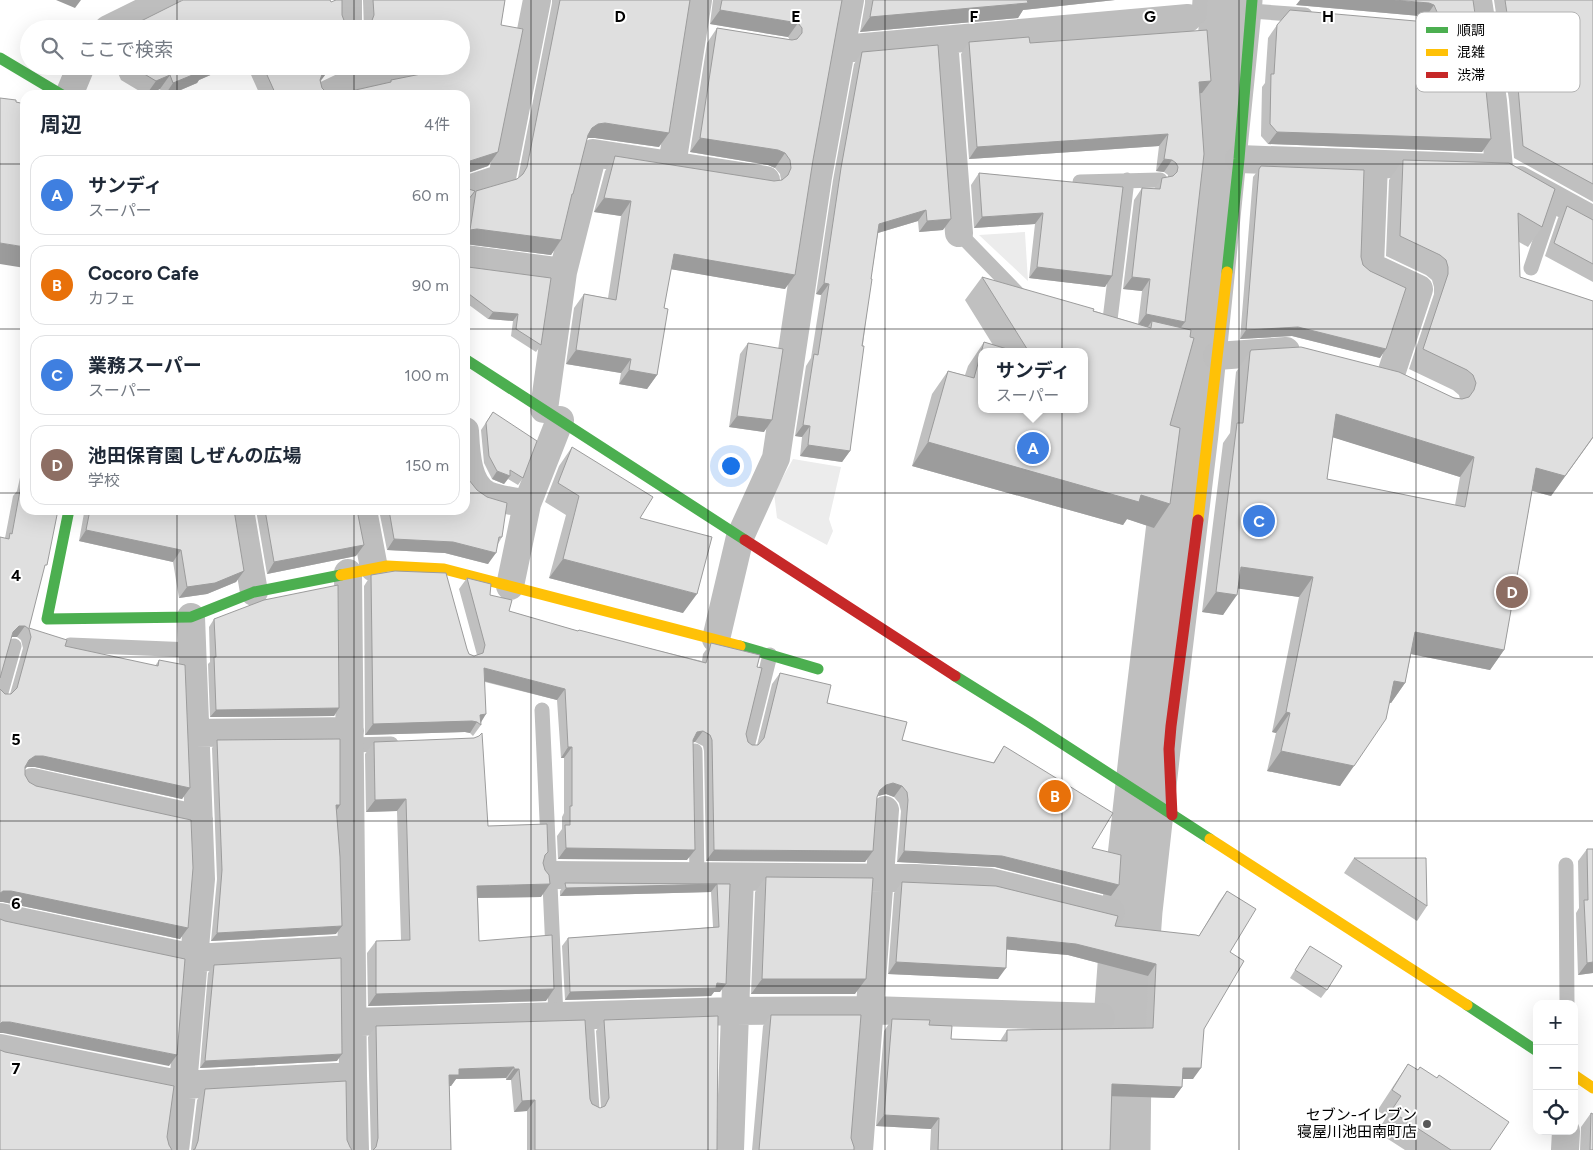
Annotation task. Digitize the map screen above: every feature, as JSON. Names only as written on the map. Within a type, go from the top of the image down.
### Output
[{"type":"street","points":[[126,20],[167,0]]},
{"type":"street","points":[[348,0],[348,20]]},
{"type":"street","points":[[470,188],[502,178],[537,0]]},
{"type":"street","points":[[672,165],[702,33],[698,0]]},
{"type":"street","points":[[716,639],[740,537],[776,458],[818,177],[850,0]]},
{"type":"street","points":[[1168,813],[1171,726],[1210,430],[1239,159],[1252,5]]},
{"type":"street","points":[[842,49],[944,40],[1194,9]]},
{"type":"street","points":[[944,40],[959,233]]},
{"type":"street","points":[[0,58],[20,70]]},
{"type":"street","points":[[28,75],[54,90]]},
{"type":"street","points":[[71,90],[77,75]]},
{"type":"street","points":[[340,82],[390,75]]},
{"type":"street","points":[[1492,92],[1499,168]]},
{"type":"street","points":[[510,586],[527,504],[552,414],[563,272],[593,153],[766,180]]},
{"type":"street","points":[[1239,159],[1499,168],[1593,220]]},
{"type":"street","points":[[1362,370],[1402,383],[1419,289],[1370,266],[1374,165]]},
{"type":"street","points":[[470,260],[563,272]]},
{"type":"street","points":[[1217,356],[1288,351],[1307,356]]},
{"type":"street","points":[[470,362],[1533,1048]]},
{"type":"street","points":[[470,470],[472,480],[486,494],[527,504]]},
{"type":"street","points":[[68,515],[47,619],[191,617],[254,592],[361,570],[387,566],[444,569],[716,639],[818,669]]},
{"type":"street","points":[[241,515],[254,592]]},
{"type":"street","points":[[355,1150],[350,738],[363,515]]},
{"type":"street","points":[[174,1150],[183,1085],[201,879],[191,617]]},
{"type":"street","points":[[195,733],[350,738]]},
{"type":"street","points":[[32,782],[198,819]]},
{"type":"street","points":[[859,1150],[885,810]]},
{"type":"street","points":[[550,875],[915,878],[991,882],[1111,912]]},
{"type":"street","points":[[730,1150],[740,877]]},
{"type":"street","points":[[0,917],[194,958],[352,949]]},
{"type":"street","points":[[352,1022],[735,1011],[870,1010],[1101,1018]]},
{"type":"street","points":[[0,1048],[183,1085],[353,1076]]},
{"type":"street","points":[[1578,1079],[1593,1088]]},
{"type":"street","points":[[1565,1150],[1566,1135]]},
{"type":"lane","points":[[1252,5],[1320,17]]},
{"type":"lane","points":[[1127,180],[1104,327],[1128,333]]},
{"type":"lane","points":[[1080,182],[1160,180]]},
{"type":"lane","points":[[1531,268],[1554,200]]},
{"type":"lane","points":[[959,233],[1020,297],[1037,304]]},
{"type":"lane","points":[[444,569],[449,587]]},
{"type":"lane","points":[[70,645],[192,650]]},
{"type":"lane","points":[[0,696],[14,646]]},
{"type":"lane","points":[[747,748],[770,655]]},
{"type":"lane","points":[[542,710],[556,1016]]},
{"type":"lane","points":[[350,738],[408,743]]},
{"type":"lane","points":[[695,752],[697,876]]},
{"type":"lane","points":[[1566,865],[1567,1000]]},
{"type":"lane","points":[[586,1015],[592,1110]]},
{"type":"shaded area","points":[[1025,233],[1028,281],[979,235]]},
{"type":"shaded area","points":[[793,459],[841,467],[829,519],[833,531],[827,545],[777,518],[774,493]]},
{"type":"building","points":[[183,0],[330,0],[331,2],[342,0],[344,20],[143,20]]},
{"type":"building","points":[[373,0],[505,0],[501,25],[523,29],[498,152],[470,161],[470,90],[355,90],[416,75],[470,75],[470,20],[372,20],[374,15]]},
{"type":"building","points":[[560,0],[690,0],[669,133],[605,123],[598,124],[592,128],[588,135],[561,240],[477,229],[470,230],[476,191],[517,179],[527,167]]},
{"type":"building","points":[[722,0],[842,0],[813,160],[795,275],[674,254],[664,308],[668,309],[657,375],[629,370],[631,359],[576,350],[584,294],[616,300],[631,201],[604,198],[615,156],[774,181],[782,180],[788,175],[791,168],[790,160],[785,153],[778,150],[700,138],[717,28],[792,40],[797,39],[802,33],[802,28],[798,23],[720,10]]},
{"type":"building","points":[[873,0],[1027,0],[1028,3],[870,17]]},
{"type":"building","points":[[1394,0],[1473,0],[1475,12],[1437,12],[1434,5]]},
{"type":"building","points":[[1505,0],[1593,0],[1593,184],[1523,146],[1518,92],[1580,92],[1580,12],[1507,12]]},
{"type":"building","points":[[1290,10],[1416,21],[1416,92],[1486,92],[1491,139],[1277,132],[1270,124],[1271,74],[1274,74],[1277,25]]},
{"type":"building","points":[[1207,30],[1211,81],[1199,82],[1204,154],[1185,322],[1146,314],[1150,279],[1132,277],[1142,188],[1160,189],[1162,178],[1173,176],[1177,172],[1178,167],[1176,163],[1172,160],[1164,159],[1168,134],[977,147],[969,42],[1029,37],[1030,43]]},
{"type":"building","points":[[938,45],[951,219],[927,221],[926,210],[879,224],[850,451],[808,445],[810,426],[803,425],[814,354],[818,355],[829,284],[824,283],[841,168],[862,52]]},
{"type":"building","points":[[146,75],[170,75],[156,81]]},
{"type":"building","points":[[170,75],[192,75],[173,83]]},
{"type":"building","points":[[267,75],[322,75],[320,80],[324,90],[274,90]]},
{"type":"building","points":[[0,98],[16,100],[16,102],[20,103],[20,246],[0,243]]},
{"type":"building","points":[[1403,160],[1509,163],[1555,189],[1542,227],[1518,213],[1520,277],[1593,301],[1593,437],[1565,476],[1536,468],[1504,650],[1415,632],[1405,683],[1394,681],[1386,719],[1354,766],[1281,751],[1290,713],[1286,712],[1313,577],[1241,567],[1237,595],[1216,592],[1237,423],[1243,423],[1251,350],[1301,347],[1399,372],[1454,398],[1462,399],[1469,397],[1474,390],[1476,383],[1473,375],[1467,370],[1423,349],[1448,274],[1446,260],[1440,255],[1400,236]],"holes":[[[1336,414],[1474,457],[1465,507],[1327,479]]]},
{"type":"building","points":[[1261,166],[1364,170],[1361,257],[1363,265],[1370,271],[1406,288],[1386,349],[1298,327],[1246,330],[1259,169]]},
{"type":"building","points":[[979,173],[1123,187],[1112,276],[1037,267],[1043,213],[982,217]]},
{"type":"building","points":[[470,190],[475,191],[470,198]]},
{"type":"building","points":[[1567,206],[1593,220],[1593,264],[1554,243]]},
{"type":"building","points":[[470,267],[551,278],[541,345],[516,329],[518,314],[493,312],[470,295]]},
{"type":"building","points":[[982,277],[1094,309],[1093,311],[1151,328],[1152,321],[1191,330],[1190,337],[1194,338],[1170,425],[1180,428],[1170,504],[1141,495],[1139,502],[928,442],[948,371],[974,378],[978,364],[978,413],[1088,413],[1088,348],[1026,348]]},
{"type":"building","points":[[984,342],[1004,348],[982,348]]},
{"type":"building","points":[[748,343],[783,349],[772,420],[737,416]]},
{"type":"building","points":[[493,412],[537,441],[523,478],[510,470],[510,476],[497,471],[489,456],[486,423]]},
{"type":"building","points":[[572,447],[653,497],[640,518],[712,537],[697,594],[563,559],[579,496],[558,483]]},
{"type":"building","points":[[470,481],[477,490],[487,497],[507,503],[502,537],[499,537],[496,553],[453,542],[394,539],[390,515],[470,515]]},
{"type":"building","points":[[20,490],[20,515],[57,515],[47,565],[45,565],[29,628],[67,640],[65,646],[158,666],[159,660],[185,665],[190,788],[43,756],[35,756],[29,760],[25,767],[25,775],[29,782],[36,786],[191,820],[193,868],[188,928],[11,891],[0,893],[0,689],[5,694],[11,694],[17,688],[31,637],[29,629],[25,626],[19,626],[13,632],[0,678],[0,537],[9,539],[10,533],[12,534]]},
{"type":"building","points":[[89,515],[235,515],[244,571],[215,583],[187,587],[181,550],[86,530]]},
{"type":"building","points":[[266,515],[358,515],[364,545],[274,562]]},
{"type":"building","points":[[395,571],[446,573],[467,649],[469,654],[474,656],[483,653],[485,645],[467,578],[491,584],[490,595],[512,600],[509,611],[578,631],[706,663],[711,643],[760,655],[757,667],[762,668],[746,734],[748,742],[752,745],[758,745],[764,738],[780,673],[831,685],[827,703],[907,722],[902,740],[994,763],[1004,746],[1113,813],[1092,848],[1121,855],[1119,885],[1002,856],[904,851],[907,792],[902,786],[893,783],[886,785],[880,790],[877,797],[873,851],[714,850],[712,740],[710,735],[703,731],[697,732],[693,740],[695,850],[566,848],[565,825],[570,825],[570,806],[572,806],[572,747],[568,747],[565,689],[484,668],[486,714],[480,715],[481,725],[472,721],[373,724],[371,575]]},
{"type":"building","points":[[338,585],[339,708],[216,710],[214,619],[264,600]]},
{"type":"building","points":[[482,733],[488,826],[547,824],[548,852],[543,863],[549,875],[550,884],[477,886],[479,941],[552,935],[554,989],[376,994],[376,941],[410,940],[406,799],[375,800],[374,742],[474,738]]},
{"type":"building","points":[[340,739],[340,805],[336,805],[342,926],[217,933],[222,870],[217,740]]},
{"type":"building","points":[[1587,849],[1593,849],[1593,962],[1587,963],[1584,900],[1588,900]]},
{"type":"building","points":[[1354,858],[1426,858],[1427,906]]},
{"type":"building","points":[[766,877],[873,878],[866,979],[762,979]]},
{"type":"building","points":[[902,882],[996,886],[1118,916],[1115,926],[1199,936],[1227,891],[1256,909],[1230,952],[1244,961],[1204,1029],[1201,1068],[1183,1068],[1182,1087],[1112,1084],[1110,1150],[938,1150],[939,1118],[884,1115],[892,1019],[930,1020],[929,1025],[952,1026],[951,1039],[1007,1041],[1007,1030],[1153,1028],[1156,964],[1076,944],[1007,937],[1006,968],[896,962]]},
{"type":"building","points":[[565,883],[730,884],[726,984],[717,983],[716,988],[570,992],[568,938],[719,927],[717,884],[566,888]]},
{"type":"building","points":[[0,919],[185,959],[177,1055],[10,1022],[2,1022],[0,1024]]},
{"type":"building","points":[[1310,946],[1342,966],[1327,990],[1295,970]]},
{"type":"building","points":[[341,958],[342,1054],[205,1061],[214,965]]},
{"type":"building","points":[[771,1015],[861,1015],[851,1138],[854,1150],[759,1150]]},
{"type":"building","points":[[718,1016],[717,1150],[535,1150],[535,1100],[522,1101],[519,1069],[514,1069],[514,1067],[459,1069],[459,1075],[449,1075],[451,1150],[373,1150],[376,1147],[378,1138],[376,1026],[585,1020],[590,1099],[592,1104],[600,1108],[605,1106],[609,1098],[604,1020]]},
{"type":"building","points":[[0,1050],[174,1086],[167,1137],[172,1150],[0,1150]]},
{"type":"building","points":[[1408,1064],[1418,1070],[1420,1067],[1437,1078],[1439,1075],[1509,1122],[1490,1150],[1451,1150],[1391,1111],[1401,1096],[1392,1090]]},
{"type":"building","points":[[346,1081],[347,1140],[352,1150],[193,1150],[198,1141],[205,1089]]},
{"type":"building","points":[[1591,1113],[1593,1114],[1593,1150],[1590,1150]]},
{"type":"waterway","points":[[1120,1150],[1121,1062],[1132,911],[1188,433],[1232,0]]},
{"type":"traffic: fast","points":[[1227,272],[1239,159],[1252,0]]},
{"type":"traffic: fast","points":[[0,58],[20,70]]},
{"type":"traffic: fast","points":[[28,75],[54,90]]},
{"type":"traffic: fast","points":[[470,362],[745,540]]},
{"type":"traffic: fast","points":[[68,515],[47,619],[191,617],[254,592],[341,575]]},
{"type":"traffic: fast","points":[[740,646],[818,669]]},
{"type":"traffic: fast","points":[[955,676],[1210,839]]},
{"type":"traffic: fast","points":[[1467,1005],[1533,1048]]},
{"type":"traffic: slow","points":[[1198,520],[1227,272]]},
{"type":"traffic: slow","points":[[341,575],[387,566],[444,569],[740,646]]},
{"type":"traffic: slow","points":[[1210,839],[1467,1005]]},
{"type":"traffic: slow","points":[[1578,1078],[1593,1088]]},
{"type":"traffic: jam","points":[[1172,815],[1169,749],[1171,726],[1198,520]]},
{"type":"traffic: jam","points":[[745,540],[955,676]]},
{"type":"place","name":"サンディ","points":[[1033,448]]},
{"type":"place","name":"業務スーパー","points":[[1259,521]]},
{"type":"place","name":"池田保育園 しぜんの広場","points":[[1512,592]]},
{"type":"place","name":"Cocoro Cafe","points":[[1055,796]]},
{"type":"place","name":"セブン-イレブン 寝屋川池田南町店","points":[[1427,1124]]}]
